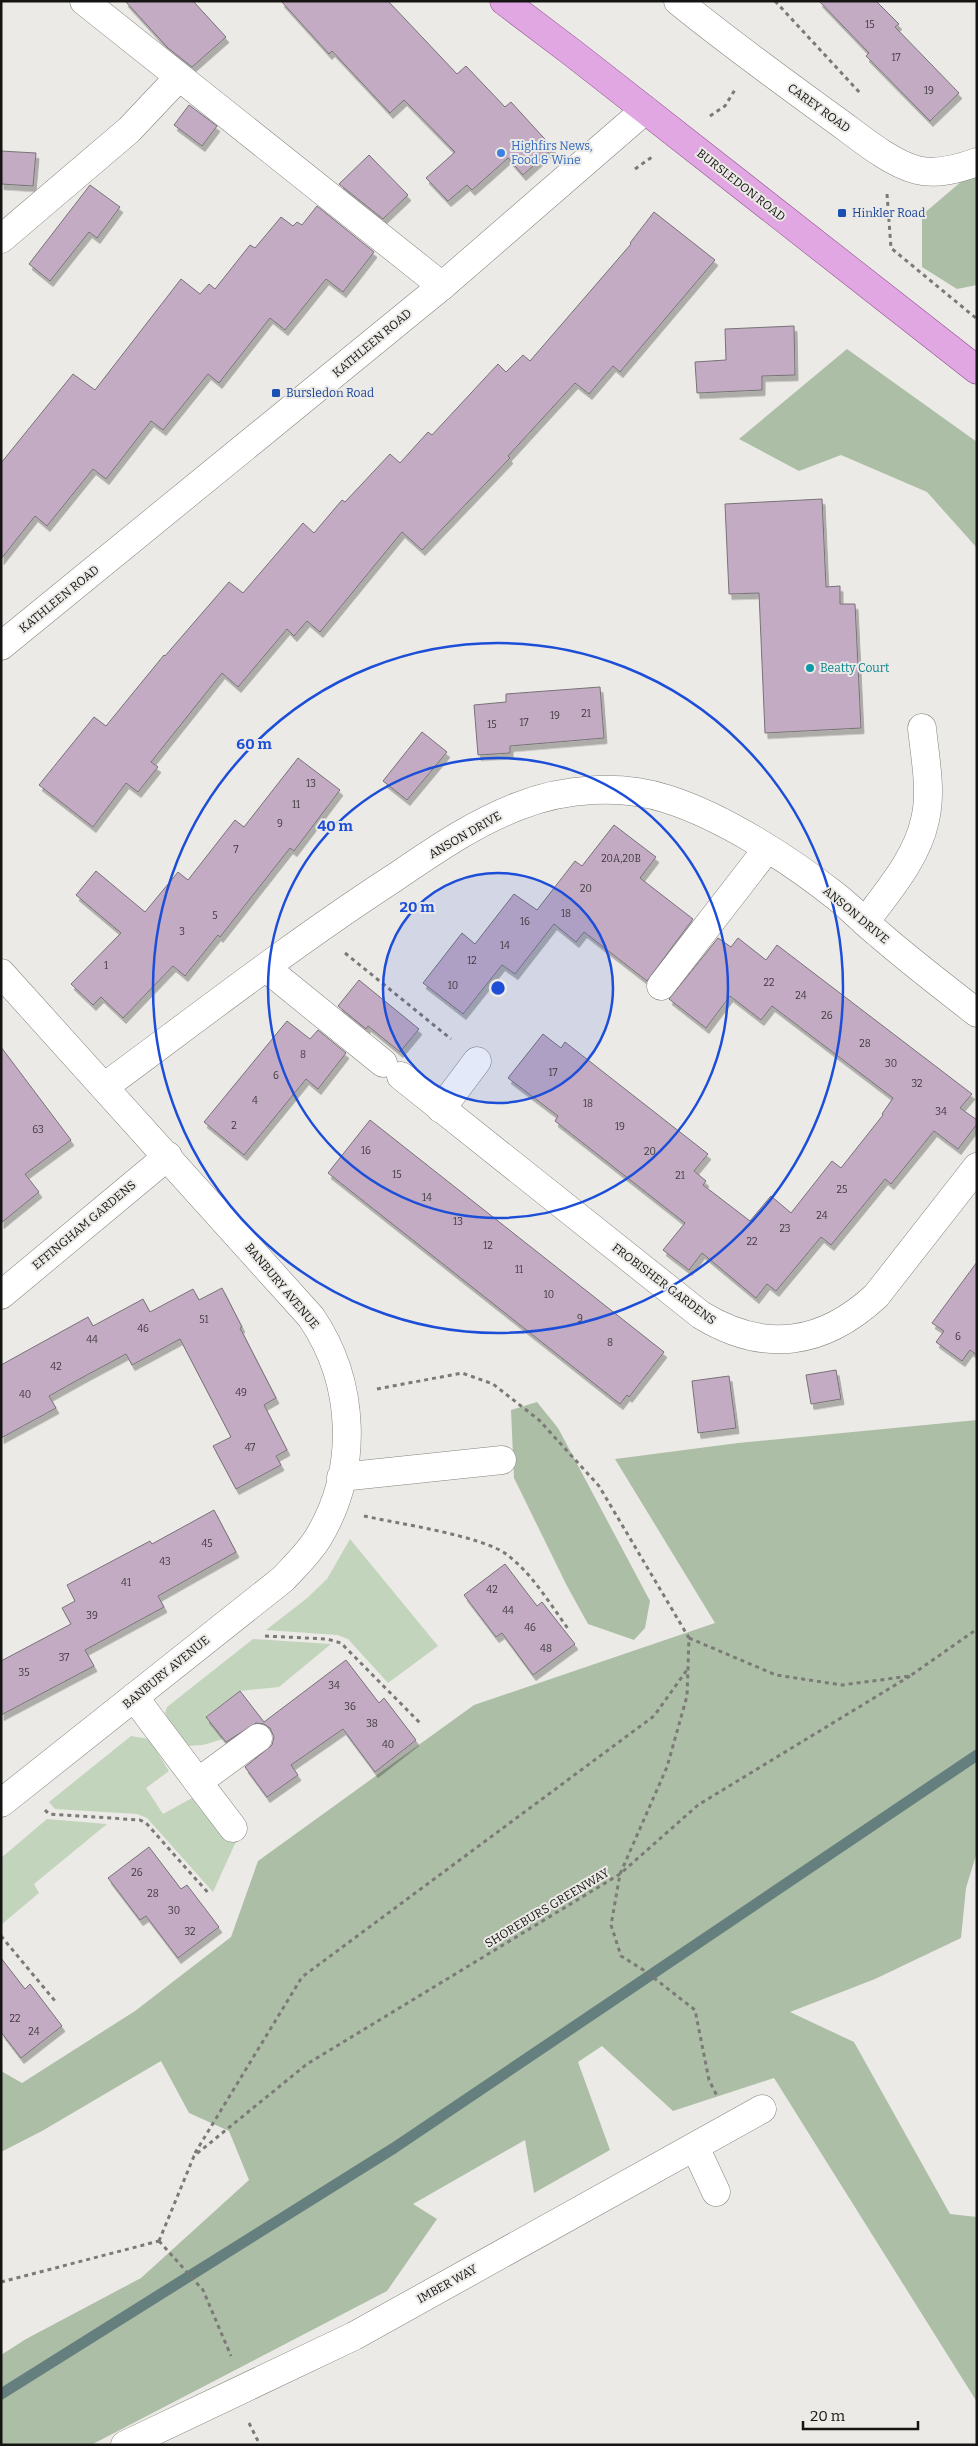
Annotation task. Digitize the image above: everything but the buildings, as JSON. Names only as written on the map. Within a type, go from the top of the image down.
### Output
[{"type":"main road","name":"BURSLEDON ROAD","points":[[504,1],[977,370]]},
{"type":"street","points":[[84,1],[442,286]]},
{"type":"street","name":"CAREY ROAD","points":[[678,1],[754,61],[879,151],[917,170],[940,172],[962,168],[977,162]]},
{"type":"street","points":[[1,239],[129,130],[179,77]]},
{"type":"street","name":"KATHLEEN ROAD","points":[[1,646],[442,286],[644,110]]},
{"type":"street","points":[[865,922],[908,860],[919,840],[926,820],[928,798],[922,728]]},
{"type":"street","name":"ANSON DRIVE","points":[[104,1087],[360,900],[488,818],[522,804],[550,797],[584,792],[614,790],[665,798],[717,820],[810,876],[977,1013]]},
{"type":"street","points":[[661,986],[767,849]]},
{"type":"street","name":"FROBISHER GARDENS","points":[[266,968],[702,1315],[719,1326],[739,1334],[764,1338],[792,1339],[814,1335],[832,1328],[862,1309],[876,1296],[977,1167]]},
{"type":"street","name":"BANBURY AVENUE","points":[[1,973],[168,1156],[311,1317],[323,1335],[334,1359],[348,1414],[347,1442],[341,1477],[332,1508],[317,1540],[302,1559],[282,1579],[1,1802]]},
{"type":"street","points":[[441,1109],[477,1061]]},
{"type":"street","name":"EFFINGHAM GARDENS","points":[[1,1295],[168,1156]]},
{"type":"street","points":[[341,1477],[502,1460]]},
{"type":"street","points":[[134,1697],[233,1828]]},
{"type":"street","points":[[198,1782],[258,1738]]},
{"type":"street","name":"IMBER WAY","points":[[125,2445],[354,2336],[762,2109]]},
{"type":"street","points":[[695,2147],[716,2192]]},
{"type":"path","points":[[775,1],[861,95]]},
{"type":"path","points":[[879,151],[886,185],[890,248],[977,319]]},
{"type":"path","points":[[318,930],[477,1061]]},
{"type":"path","points":[[344,1396],[462,1373],[493,1384],[540,1420],[599,1486],[689,1638],[687,1696],[667,1767],[620,1874],[611,1925],[621,1956],[645,1971],[695,2010],[709,2080],[733,2126]]},
{"type":"path","points":[[332,1508],[478,1542],[504,1552],[528,1574],[569,1630]]},
{"type":"path","points":[[239,1613],[258,1636],[327,1639],[341,1642],[420,1723]]},
{"type":"path","name":"SHOREBURS GREENWAY","points":[[194,2156],[307,2064],[620,1874],[698,1805],[910,1676],[977,1629]]},
{"type":"path","name":"SHOREBURS GREENWAY","points":[[689,1638],[776,1675],[842,1685],[910,1676]]},
{"type":"path","name":"SHOREBURS GREENWAY","points":[[159,2240],[194,2156],[302,1977],[654,1716],[689,1667]]},
{"type":"path","points":[[23,1785],[49,1814],[140,1820],[146,1823],[210,1895]]},
{"type":"path","points":[[1,1936],[55,2001]]},
{"type":"path","points":[[1,2282],[159,2240],[203,2290],[245,2387]]},
{"type":"green space","points":[[977,175],[977,285],[957,289],[922,267],[922,215],[962,181]]},
{"type":"green space","points":[[847,349],[977,442],[977,548],[927,492],[841,455],[799,471],[739,439]]},
{"type":"green space","points":[[537,1402],[558,1428],[650,1601],[645,1628],[634,1640],[588,1624],[567,1586],[514,1478],[511,1410]]},
{"type":"green space","points":[[977,1420],[977,1852],[966,1888],[961,1938],[875,1979],[790,2012],[854,2042],[950,2214],[977,2217],[977,2402],[774,2078],[673,2111],[602,2046],[578,2062],[610,2150],[534,2193],[525,2140],[413,2204],[437,2219],[387,2291],[91,2445],[1,2445],[1,2355],[26,2339],[141,2278],[249,2180],[229,2131],[189,2113],[161,2061],[42,2131],[1,2152],[1,2071],[22,2083],[135,2011],[231,1937],[258,1861],[474,1705],[715,1623],[615,1459],[738,1443]]},
{"type":"green space","points":[[350,1539],[438,1646],[388,1683],[348,1639],[337,1635],[266,1630],[306,1599],[327,1579]]},
{"type":"green space","points":[[253,1639],[331,1644],[279,1687],[240,1691],[206,1716],[223,1739],[203,1745],[188,1746],[173,1729],[165,1713],[167,1707]]},
{"type":"green space","points":[[131,1736],[149,1739],[169,1771],[146,1788],[163,1814],[192,1798],[212,1821],[223,1829],[239,1835],[213,1892],[147,1818],[137,1814],[55,1809],[49,1802]]},
{"type":"green space","points":[[47,1819],[107,1824],[34,1884],[39,1893],[2,1924],[1,1858]]},
{"type":"waterway","points":[[1,2394],[394,2148],[977,1755]]},
{"type":"place","name":"Highfirs News, Food & Wine","points":[[501,153]]},
{"type":"place","name":"Hinkler Road","points":[[842,213]]},
{"type":"place","name":"Bursledon Road","points":[[276,393]]},
{"type":"place","name":"Beatty Court","points":[[810,668]]}]
